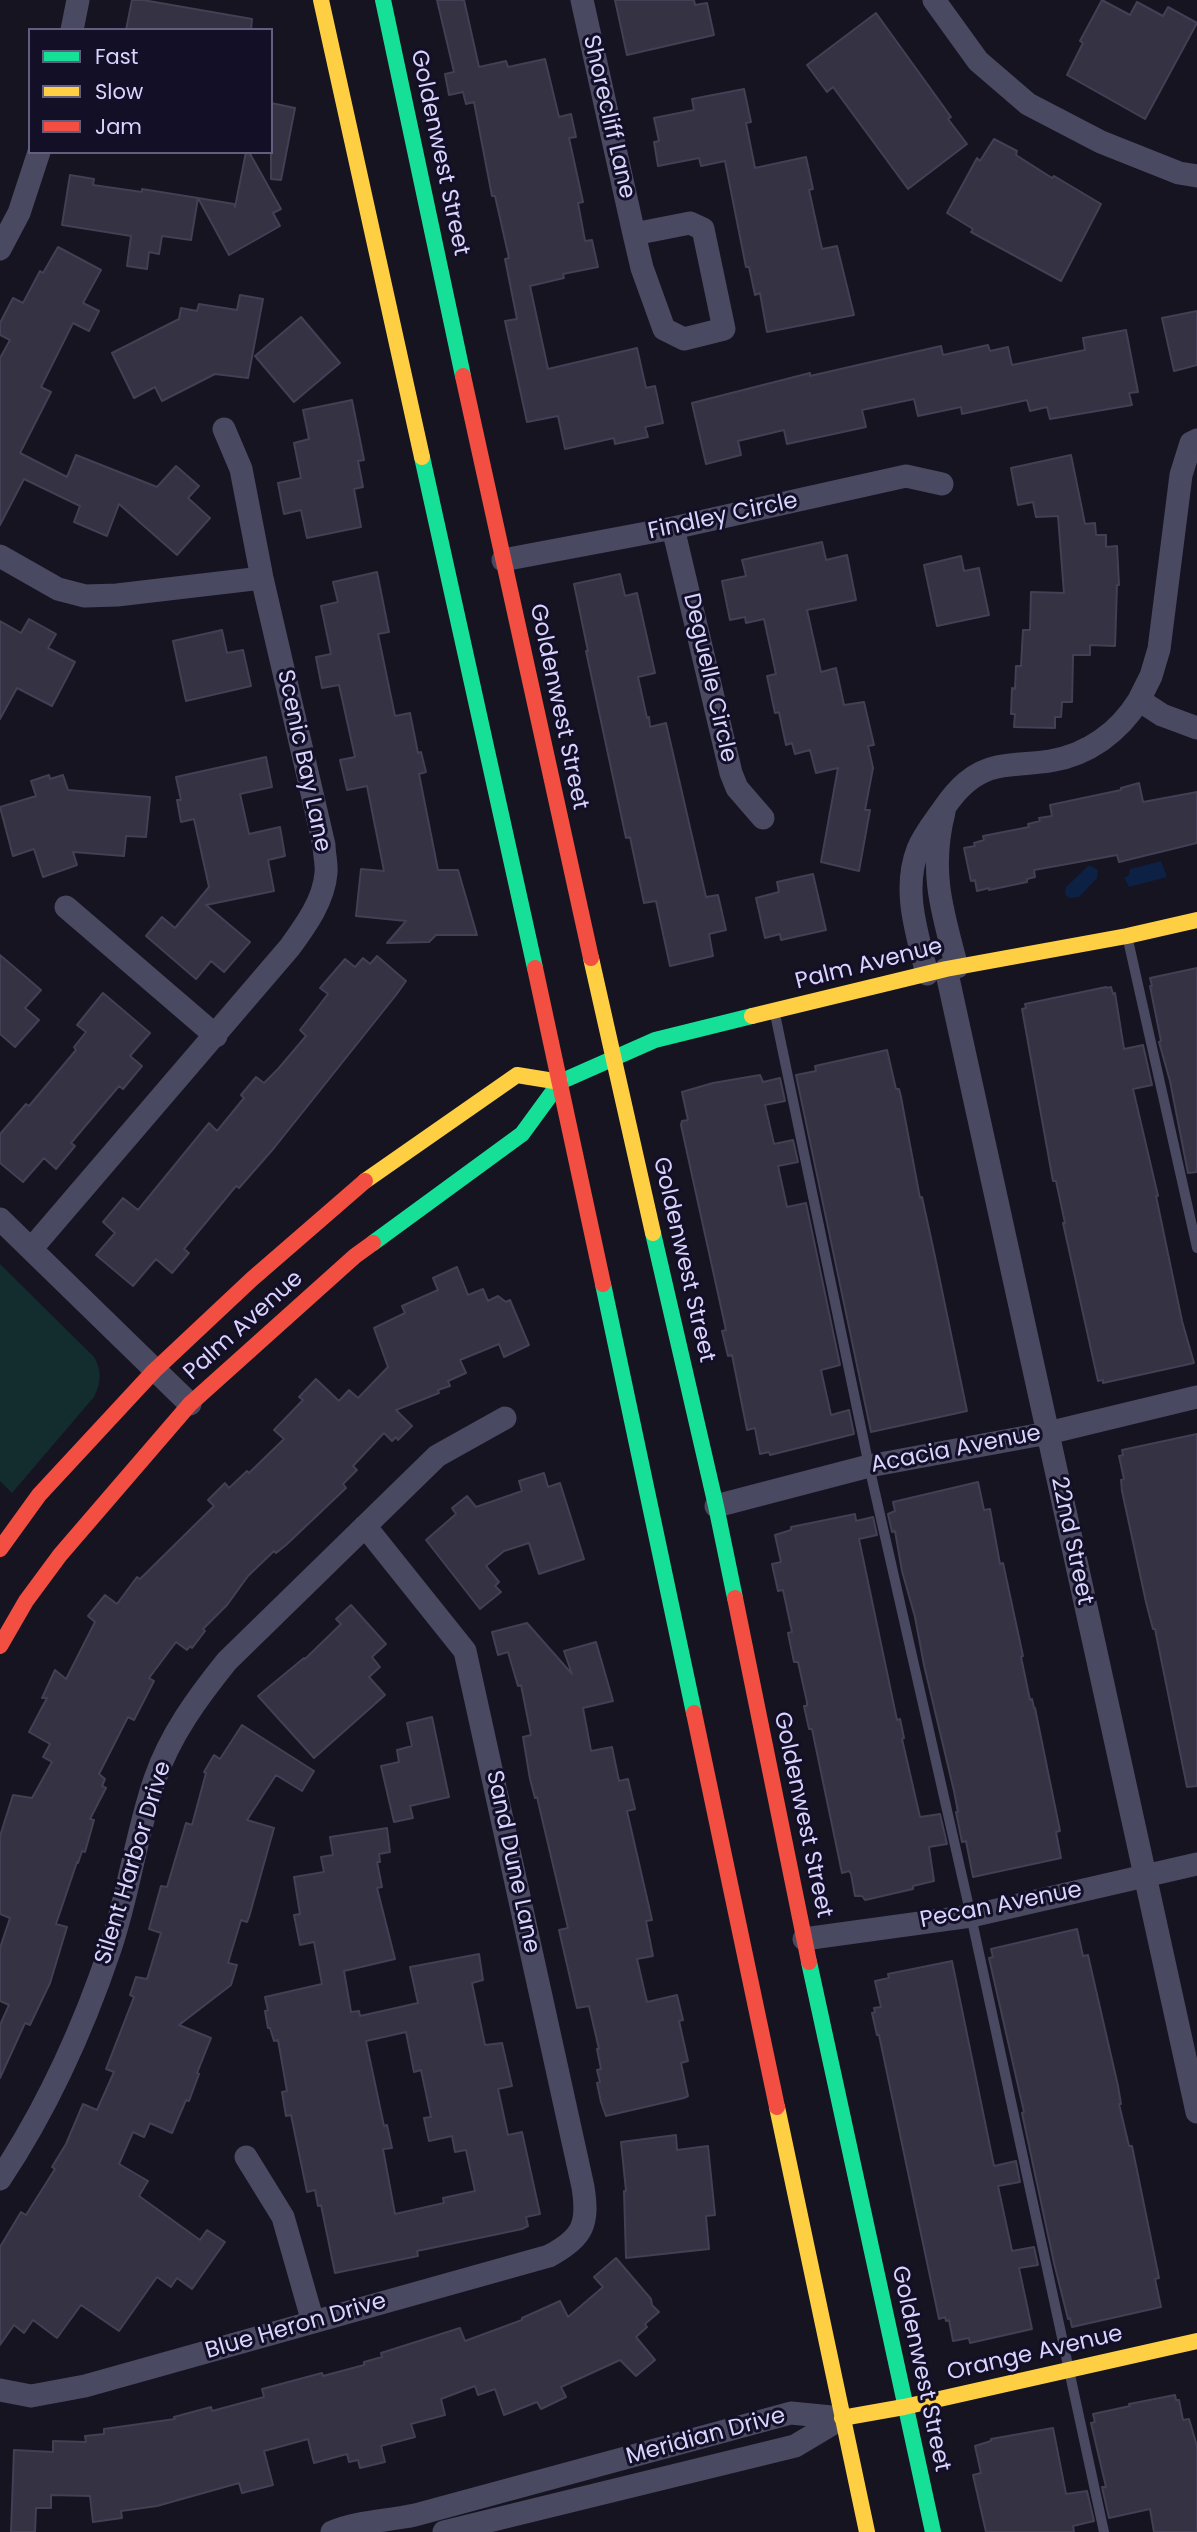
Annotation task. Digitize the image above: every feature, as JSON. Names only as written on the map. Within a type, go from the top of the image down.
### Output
[{"type":"main road","points":[[321,0],[560,1082],[867,2532]]},
{"type":"main road","name":"Goldenwest Street","points":[[383,0],[613,1060],[716,1506],[804,1939],[933,2532]]},
{"type":"main road","name":"Palm Avenue","points":[[0,1646],[26,1601],[60,1555],[190,1404],[355,1256],[522,1134],[560,1082],[655,1040],[943,970],[1127,936],[1197,920]]},
{"type":"main road","name":"Palm Avenue","points":[[0,1549],[39,1495],[155,1371],[252,1279],[370,1177],[517,1075],[560,1082]]},
{"type":"main road","name":"Orange Avenue","points":[[842,2418],[904,2407],[1197,2341]]},
{"type":"street","points":[[72,28],[78,0]]},
{"type":"street","name":"Shorecliff Lane","points":[[582,0],[634,234],[642,268],[664,329],[684,339],[724,329],[703,229],[691,223],[634,234]]},
{"type":"street","points":[[934,0],[978,61],[1028,104],[1101,142],[1179,173],[1197,176]]},
{"type":"street","points":[[0,249],[19,213],[38,154]]},
{"type":"street","name":"Scenic Bay Lane","points":[[32,1248],[216,1036],[307,923],[320,898],[326,873],[324,845],[262,578],[241,469],[224,429]]},
{"type":"street","points":[[943,970],[912,913],[911,886],[918,849],[957,790],[984,771],[1063,758],[1095,744],[1125,719],[1139,700],[1151,676],[1159,649],[1181,475],[1191,443],[1197,440]]},
{"type":"street","name":"Findley Circle","points":[[503,560],[673,528],[906,476],[942,484]]},
{"type":"street","name":"Deguelle Circle","points":[[673,528],[731,773],[737,788],[763,818]]},
{"type":"street","points":[[0,556],[58,589],[85,596],[117,595],[262,578]]},
{"type":"street","points":[[1139,700],[1163,715],[1197,728]]},
{"type":"street","points":[[943,970],[937,885],[938,854],[946,806]]},
{"type":"street","points":[[911,886],[937,885]]},
{"type":"street","points":[[66,907],[216,1036]]},
{"type":"street","name":"22nd Street","points":[[943,970],[1197,2112]]},
{"type":"street","points":[[0,1219],[190,1404]]},
{"type":"street","name":"Acacia Avenue","points":[[716,1506],[869,1466],[1048,1433],[1197,1397]]},
{"type":"street","name":"Silent Harbor Drive","points":[[0,2179],[57,2081],[85,2016],[111,1947],[155,1778],[176,1732],[199,1696],[227,1661],[437,1456],[505,1418]]},
{"type":"street","name":"Sand Dune Lane","points":[[365,1526],[465,1651],[583,2187],[587,2209],[582,2230]]},
{"type":"street","name":"Pecan Avenue","points":[[804,1939],[971,1916],[1197,1864]]},
{"type":"street","points":[[246,2157],[283,2217],[313,2322]]},
{"type":"street","name":"Blue Heron Drive","points":[[0,2390],[31,2396],[85,2386],[549,2256],[568,2246],[582,2230]]},
{"type":"street","name":"Meridian Drive","points":[[332,2532],[348,2525],[415,2515],[791,2413],[842,2418]]},
{"type":"street","name":"Meridian Drive","points":[[444,2532],[795,2446],[842,2418]]},
{"type":"lane","points":[[1127,936],[1197,1248]]},
{"type":"lane","points":[[774,1012],[869,1466],[971,1916],[1104,2532]]},
{"type":"green space","points":[[0,1264],[94,1357],[99,1372],[94,1397],[12,1493],[0,1481]]},
{"type":"water","points":[[1161,861],[1167,877],[1129,887],[1124,878],[1129,875],[1130,869]]},
{"type":"water","points":[[1089,865],[1098,870],[1097,878],[1079,897],[1069,898],[1065,894],[1066,887]]},
{"type":"building","points":[[132,0],[252,19],[251,28],[126,28]]},
{"type":"building","points":[[437,0],[464,0],[479,67],[506,61],[508,67],[545,59],[559,117],[571,114],[576,137],[569,138],[583,202],[578,203],[585,241],[592,240],[598,267],[563,274],[564,278],[530,286],[548,369],[637,348],[646,388],[655,386],[663,423],[645,427],[648,437],[615,444],[614,438],[565,449],[558,416],[527,422],[505,321],[517,319],[505,259],[509,258],[495,196],[492,196],[474,102],[466,104],[463,92],[449,95],[445,74],[454,72]]},
{"type":"building","points":[[615,0],[694,0],[695,5],[707,3],[714,35],[627,55]]},
{"type":"building","points":[[1102,0],[1130,15],[1137,2],[1163,16],[1168,7],[1197,23],[1145,119],[1067,75],[1083,43],[1080,41]]},
{"type":"building","points":[[876,13],[951,117],[948,119],[967,144],[908,189],[833,87],[827,92],[807,65]]},
{"type":"building","points":[[744,89],[751,122],[746,123],[755,168],[806,157],[813,189],[809,190],[822,249],[837,246],[854,315],[767,332],[760,293],[755,295],[749,267],[746,267],[725,161],[701,166],[699,158],[658,166],[654,142],[659,141],[654,118],[694,110],[692,99]]},
{"type":"building","points":[[273,103],[295,108],[281,180],[271,179]]},
{"type":"building","points":[[994,139],[1017,151],[1016,155],[1052,178],[1054,176],[1101,204],[1061,281],[971,232],[973,229],[947,213],[977,158],[980,161]]},
{"type":"building","points":[[246,154],[250,154],[281,209],[273,213],[280,226],[229,255],[198,198],[234,204],[235,207]]},
{"type":"building","points":[[70,175],[94,179],[93,185],[198,198],[191,240],[162,236],[159,254],[149,252],[147,269],[127,266],[131,236],[62,225]]},
{"type":"building","points":[[58,247],[101,270],[83,303],[99,311],[89,331],[73,323],[41,387],[51,392],[20,453],[67,477],[76,455],[157,487],[176,466],[199,486],[188,498],[210,518],[177,555],[119,504],[107,536],[74,522],[80,506],[24,479],[0,525],[0,358],[10,340],[0,335],[0,323],[13,298],[23,303],[40,271],[43,273]]},
{"type":"building","points":[[240,295],[263,299],[248,378],[215,374],[162,401],[155,387],[134,398],[112,353],[179,319],[181,308],[197,311],[199,304],[237,310]]},
{"type":"building","points":[[1197,311],[1197,365],[1174,371],[1162,318]]},
{"type":"building","points":[[301,317],[340,363],[294,402],[255,356]]},
{"type":"building","points":[[1126,330],[1138,392],[1129,393],[1132,405],[1050,419],[1047,407],[1030,411],[1027,400],[962,414],[961,407],[918,416],[914,399],[862,410],[866,427],[787,444],[784,430],[738,441],[741,455],[706,464],[692,403],[810,373],[810,376],[941,346],[943,355],[988,345],[990,351],[1008,347],[1012,365],[1085,350],[1083,338]]},
{"type":"building","points":[[352,400],[364,460],[358,461],[363,487],[354,489],[361,527],[307,538],[301,510],[284,514],[278,483],[301,478],[294,443],[309,439],[303,410]]},
{"type":"building","points":[[1071,455],[1085,524],[1095,523],[1096,535],[1106,535],[1106,547],[1117,546],[1119,585],[1115,646],[1090,645],[1090,655],[1073,655],[1072,702],[1062,702],[1061,717],[1055,717],[1055,728],[1014,727],[1015,714],[1011,714],[1012,688],[1015,689],[1016,666],[1021,666],[1023,630],[1030,630],[1031,592],[1064,593],[1058,516],[1036,517],[1033,502],[1018,505],[1011,468]]},
{"type":"building","points":[[822,542],[826,560],[847,555],[856,600],[807,610],[821,672],[836,668],[844,705],[864,702],[874,745],[868,746],[873,768],[865,810],[870,810],[859,871],[821,862],[838,768],[816,773],[810,750],[795,754],[792,743],[786,745],[779,712],[775,713],[767,676],[776,674],[764,619],[746,623],[745,617],[730,620],[722,581],[746,576],[742,560]]},
{"type":"building","points":[[961,556],[964,571],[979,568],[989,615],[937,626],[924,565]]},
{"type":"building","points":[[377,572],[389,632],[378,634],[395,716],[410,713],[418,753],[421,752],[426,772],[419,774],[438,870],[458,870],[477,935],[436,935],[429,942],[387,943],[406,921],[356,916],[361,869],[384,871],[367,786],[347,790],[340,760],[355,757],[339,685],[322,688],[316,657],[331,654],[321,606],[338,602],[333,582]]},
{"type":"building","points":[[620,574],[625,596],[637,593],[655,673],[638,677],[647,718],[649,717],[650,727],[666,723],[706,897],[718,895],[726,930],[709,934],[713,956],[670,966],[656,901],[644,903],[630,837],[626,838],[574,584]]},
{"type":"building","points":[[29,619],[56,634],[48,648],[75,662],[52,706],[17,688],[0,719],[0,621],[21,633]]},
{"type":"building","points":[[222,630],[227,653],[243,650],[251,686],[186,701],[173,641]]},
{"type":"building","points":[[266,757],[272,787],[240,794],[249,834],[280,827],[285,856],[268,860],[274,891],[206,905],[250,942],[224,972],[211,961],[196,979],[146,936],[162,917],[175,928],[209,887],[194,819],[181,822],[177,800],[181,800],[176,777]]},
{"type":"building","points":[[49,775],[50,779],[63,775],[68,790],[150,797],[146,837],[126,836],[124,856],[73,852],[77,865],[43,877],[34,849],[13,856],[0,807],[36,796],[31,781]]},
{"type":"building","points":[[1139,783],[1143,802],[1197,792],[1197,843],[1119,862],[1117,855],[1034,870],[1035,877],[1027,879],[1027,882],[977,891],[975,880],[971,881],[964,848],[975,846],[974,843],[984,840],[983,836],[1029,827],[1028,824],[1040,821],[1039,818],[1052,816],[1050,805],[1121,790]]},
{"type":"building","points":[[813,874],[826,930],[781,940],[780,934],[765,938],[756,898],[779,892],[777,882]]},
{"type":"building","points":[[0,955],[41,990],[25,1008],[39,1020],[15,1047],[0,1034]]},
{"type":"building","points":[[377,956],[406,981],[396,995],[274,1148],[239,1188],[236,1186],[184,1249],[189,1253],[172,1273],[156,1259],[133,1286],[96,1255],[115,1233],[103,1222],[123,1198],[138,1210],[209,1123],[217,1131],[244,1098],[241,1095],[256,1077],[264,1083],[278,1069],[306,1036],[300,1030],[328,994],[320,988],[345,959],[355,967],[363,958],[370,964]]},
{"type":"building","points":[[1197,968],[1197,1172],[1188,1173],[1170,1081],[1159,1042],[1161,1041],[1150,978]]},
{"type":"building","points":[[1111,987],[1113,994],[1115,993],[1124,1049],[1143,1045],[1152,1085],[1133,1089],[1158,1196],[1182,1321],[1194,1363],[1103,1383],[1103,1380],[1098,1381],[1056,1181],[1053,1181],[1022,1009],[1026,1008],[1025,1004]]},
{"type":"building","points":[[103,993],[150,1033],[130,1056],[142,1066],[123,1089],[119,1086],[71,1143],[75,1146],[56,1169],[44,1158],[23,1182],[0,1163],[0,1134],[26,1104],[29,1106],[76,1050],[74,1047],[86,1032],[77,1025]]},
{"type":"building","points":[[887,1050],[896,1089],[899,1089],[901,1097],[920,1198],[922,1197],[967,1411],[871,1432],[796,1075],[816,1071],[815,1066]]},
{"type":"building","points":[[760,1075],[763,1082],[780,1078],[785,1101],[765,1105],[774,1144],[793,1140],[798,1162],[778,1166],[787,1207],[806,1203],[840,1365],[821,1370],[831,1415],[849,1410],[854,1434],[770,1455],[769,1452],[760,1454],[755,1428],[747,1430],[732,1355],[728,1356],[722,1331],[726,1330],[681,1125],[682,1121],[688,1120],[682,1092],[713,1083]]},
{"type":"building","points":[[457,1267],[468,1295],[483,1289],[488,1301],[498,1296],[506,1302],[510,1300],[529,1345],[504,1357],[499,1344],[460,1360],[466,1373],[448,1381],[450,1386],[396,1410],[412,1426],[398,1440],[396,1437],[392,1441],[384,1433],[353,1466],[357,1470],[343,1484],[346,1488],[286,1545],[276,1553],[274,1551],[248,1576],[227,1605],[203,1629],[205,1631],[192,1648],[190,1646],[187,1650],[176,1642],[149,1678],[154,1681],[134,1720],[128,1717],[99,1774],[105,1779],[102,1786],[106,1788],[90,1819],[94,1820],[85,1852],[82,1851],[77,1862],[56,1924],[67,1927],[50,1983],[30,2025],[25,2023],[0,2078],[0,2025],[9,2005],[0,2001],[0,1948],[10,1918],[0,1914],[0,1836],[13,1795],[32,1798],[52,1762],[43,1757],[50,1744],[29,1732],[47,1698],[42,1698],[55,1670],[66,1679],[95,1622],[88,1616],[105,1595],[117,1604],[137,1577],[140,1579],[214,1506],[208,1500],[225,1483],[229,1488],[247,1471],[249,1473],[284,1439],[274,1430],[303,1400],[299,1397],[316,1379],[339,1401],[349,1390],[358,1398],[388,1367],[374,1328],[405,1313],[402,1306],[438,1290],[433,1278]]},
{"type":"building","points":[[1197,1434],[1197,1786],[1187,1787],[1155,1629],[1146,1602],[1122,1491],[1121,1480],[1124,1479],[1119,1456],[1123,1455],[1122,1450]]},
{"type":"building","points":[[544,1473],[548,1487],[560,1483],[584,1559],[539,1574],[529,1543],[504,1551],[486,1566],[499,1582],[495,1586],[501,1592],[480,1609],[426,1540],[456,1514],[452,1508],[467,1496],[476,1507],[522,1491],[519,1481]]},
{"type":"building","points":[[978,1482],[984,1510],[990,1509],[1000,1564],[1003,1563],[1060,1831],[1056,1832],[1061,1858],[973,1877],[966,1841],[962,1842],[954,1791],[895,1531],[892,1532],[888,1514],[895,1511],[893,1502]]},
{"type":"building","points":[[855,1514],[856,1521],[873,1517],[877,1535],[859,1539],[920,1817],[940,1814],[947,1844],[929,1847],[934,1881],[913,1886],[913,1889],[865,1900],[862,1896],[855,1896],[849,1871],[842,1873],[812,1729],[809,1729],[804,1706],[807,1706],[807,1702],[798,1662],[794,1662],[788,1633],[792,1632],[783,1590],[778,1591],[772,1564],[781,1562],[775,1535],[791,1530],[791,1527]]},
{"type":"building","points":[[351,1605],[386,1644],[372,1657],[380,1667],[369,1677],[385,1695],[314,1758],[258,1696],[305,1659],[341,1624],[336,1619]]},
{"type":"building","points":[[527,1623],[572,1674],[564,1651],[596,1642],[613,1701],[583,1708],[591,1751],[612,1747],[619,1781],[628,1779],[635,1809],[627,1811],[652,1920],[646,1921],[653,1956],[637,1959],[647,2002],[677,1995],[683,2020],[679,2021],[688,2061],[681,2063],[688,2096],[684,2098],[606,2116],[601,2102],[597,2083],[600,2082],[597,2070],[601,2069],[599,2049],[589,2006],[577,2008],[559,1930],[568,1928],[537,1797],[535,1798],[530,1779],[523,1737],[531,1735],[521,1685],[518,1686],[508,1652],[498,1655],[492,1632]]},
{"type":"building","points":[[432,1717],[449,1797],[410,1806],[413,1818],[394,1822],[381,1766],[399,1762],[397,1750],[412,1746],[407,1723]]},
{"type":"building","points":[[242,1725],[314,1771],[302,1791],[276,1775],[247,1820],[274,1828],[249,1917],[247,1922],[241,1920],[228,1963],[237,1965],[231,1985],[179,2025],[211,2038],[189,2101],[186,2100],[172,2133],[150,2123],[144,2137],[133,2132],[119,2164],[148,2181],[139,2196],[200,2240],[207,2230],[225,2242],[192,2289],[177,2278],[171,2287],[157,2277],[119,2331],[81,2305],[57,2338],[33,2320],[24,2333],[14,2325],[0,2345],[0,2247],[21,2212],[26,2215],[55,2169],[52,2167],[66,2144],[83,2104],[97,2110],[114,2072],[106,2069],[134,1997],[130,1995],[136,1977],[147,1979],[161,1933],[149,1929],[161,1886],[167,1887],[186,1823],[192,1825],[206,1773],[204,1772],[214,1755],[220,1759]]},
{"type":"building","points":[[387,1828],[390,1852],[379,1854],[380,1862],[377,1862],[382,1887],[377,1888],[395,1959],[344,1971],[351,2012],[359,2011],[360,2016],[418,2003],[410,1967],[479,1954],[483,1980],[472,1983],[485,2045],[502,2043],[512,2086],[498,2089],[508,2135],[522,2132],[540,2214],[526,2217],[528,2226],[522,2229],[417,2251],[418,2256],[335,2273],[321,2205],[318,2206],[315,2190],[307,2192],[291,2115],[286,2116],[282,2092],[287,2091],[278,2040],[274,2041],[268,2028],[265,2011],[268,2010],[265,1997],[322,1984],[314,1942],[300,1945],[294,1915],[300,1914],[294,1877],[324,1872],[321,1857],[333,1855],[330,1837]],"holes":[[[406,2032],[414,2072],[421,2070],[431,2117],[424,2118],[429,2141],[452,2136],[455,2152],[466,2150],[475,2191],[443,2198],[444,2203],[395,2214],[383,2149],[392,2148],[387,2125],[384,2126],[366,2041]]]},
{"type":"building","points":[[1077,1929],[1083,1956],[1088,1955],[1118,2086],[1119,2104],[1129,2146],[1132,2146],[1159,2278],[1155,2279],[1161,2307],[1072,2327],[1054,2263],[1022,2113],[1024,2112],[989,1958],[993,1957],[991,1949]]},
{"type":"building","points":[[952,1961],[994,2166],[1016,2161],[1020,2182],[998,2186],[1012,2251],[1034,2247],[1038,2265],[1019,2268],[1032,2329],[970,2343],[969,2338],[953,2341],[949,2320],[946,2321],[945,2317],[939,2319],[879,2035],[872,2013],[875,2012],[874,2008],[881,2007],[875,1981],[889,1978],[888,1974]]},
{"type":"building","points":[[676,2135],[677,2150],[708,2146],[715,2215],[706,2216],[709,2249],[626,2258],[626,2191],[621,2142]]},
{"type":"building","points":[[616,2258],[659,2312],[645,2324],[647,2327],[636,2337],[655,2360],[636,2376],[620,2360],[561,2387],[566,2397],[541,2409],[537,2402],[504,2415],[495,2389],[478,2395],[475,2386],[441,2399],[445,2415],[411,2424],[415,2437],[381,2446],[385,2462],[360,2468],[358,2460],[349,2462],[347,2454],[314,2463],[308,2439],[264,2451],[273,2485],[242,2493],[239,2483],[157,2506],[121,2511],[122,2518],[93,2522],[90,2496],[51,2495],[51,2508],[36,2508],[35,2532],[11,2532],[14,2450],[53,2452],[53,2441],[86,2442],[85,2436],[104,2434],[104,2429],[175,2419],[174,2417],[211,2407],[212,2411],[264,2397],[262,2389],[364,2365],[364,2362],[382,2357],[381,2353],[460,2328],[465,2341],[522,2320],[560,2301],[568,2317],[603,2287],[594,2277]]},
{"type":"building","points":[[1175,2395],[1176,2400],[1179,2400],[1183,2420],[1189,2419],[1197,2446],[1197,2532],[1154,2532],[1150,2509],[1109,2518],[1102,2487],[1106,2487],[1091,2423],[1095,2422],[1093,2414]]},
{"type":"building","points":[[1053,2428],[1066,2494],[1087,2491],[1094,2521],[1073,2526],[1074,2532],[986,2532],[973,2475],[981,2473],[975,2446],[991,2439]]},
{"type":"traffic: fast","points":[[383,0],[463,376]]},
{"type":"traffic: fast","points":[[422,457],[535,968]]},
{"type":"traffic: fast","points":[[373,1243],[522,1134],[560,1082],[655,1040],[752,1016]]},
{"type":"traffic: fast","points":[[653,1233],[735,1598]]},
{"type":"traffic: fast","points":[[603,1284],[694,1713]]},
{"type":"traffic: fast","points":[[809,1962],[933,2532]]},
{"type":"traffic: slow","points":[[321,0],[422,457]]},
{"type":"traffic: slow","points":[[752,1016],[946,969],[1127,936],[1197,920]]},
{"type":"traffic: slow","points":[[591,958],[653,1233]]},
{"type":"traffic: slow","points":[[365,1181],[517,1075],[560,1082]]},
{"type":"traffic: slow","points":[[777,2107],[867,2532]]},
{"type":"traffic: slow","points":[[842,2418],[904,2407],[1197,2341]]},
{"type":"traffic: jam","points":[[463,376],[591,958]]},
{"type":"traffic: jam","points":[[535,968],[603,1284]]},
{"type":"traffic: jam","points":[[0,1549],[39,1495],[154,1371],[252,1279],[365,1181]]},
{"type":"traffic: jam","points":[[0,1646],[26,1601],[60,1555],[190,1404],[355,1256],[373,1243]]},
{"type":"traffic: jam","points":[[735,1598],[809,1962]]},
{"type":"traffic: jam","points":[[694,1713],[777,2107]]}]
